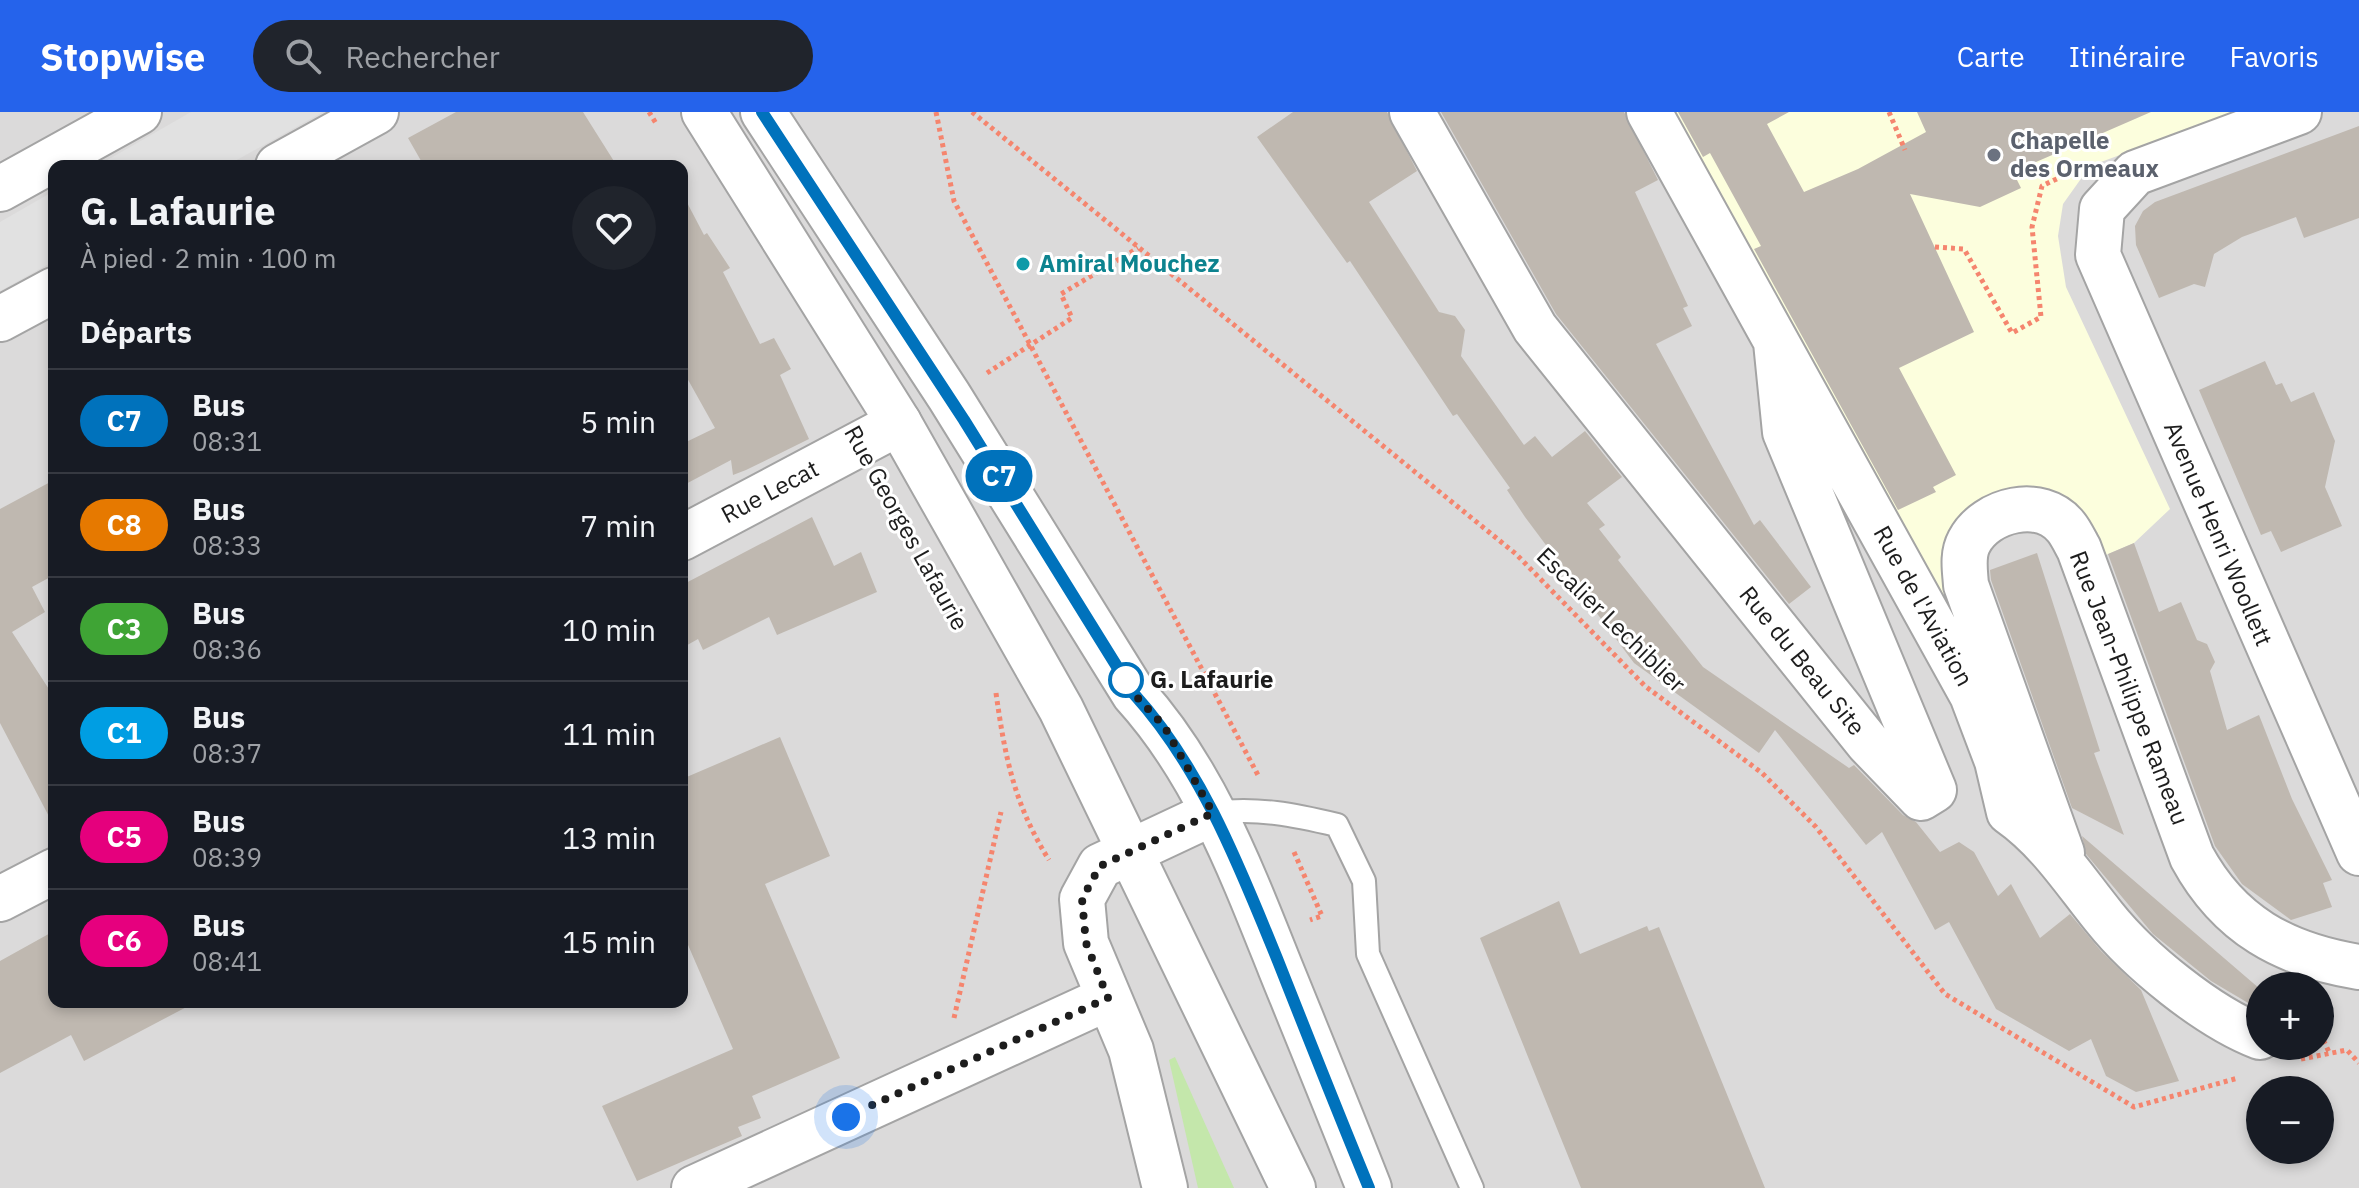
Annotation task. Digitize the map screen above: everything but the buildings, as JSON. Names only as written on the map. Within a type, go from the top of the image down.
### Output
[{"type":"street","points":[[52,160],[139,112]]},
{"type":"street","points":[[289,160],[376,112]]},
{"type":"street","name":"Rue Georges Lafaurie","points":[[704,112],[899,423],[1061,709],[1293,1188]]},
{"type":"street","points":[[763,112],[965,422],[1134,694],[1164,726],[1213,813],[1268,935],[1369,1188]]},
{"type":"street","name":"Rue du Beau Site","points":[[1412,112],[1535,328],[1868,743],[1921,798],[1934,790],[1785,432],[1776,342]]},
{"type":"street","name":"Rue de l'Aviation","points":[[1649,112],[1972,695],[1997,761],[2009,812],[2026,824],[2067,867],[2138,956],[2246,1029]]},
{"type":"street","name":"Avenue Henri Woollett","points":[[2299,112],[2135,173],[2102,209],[2098,255],[2359,853]]},
{"type":"street","points":[[0,189],[48,162]]},
{"type":"street","points":[[0,319],[48,293]]},
{"type":"street","name":"Rue Lecat","points":[[688,535],[899,423]]},
{"type":"street","name":"Rue Jean-Philippe Rameau","points":[[2067,867],[1966,585],[1964,562],[1973,536],[1996,515],[2017,509],[2039,512],[2064,524],[2079,549],[2192,857],[2209,887],[2238,917],[2280,947],[2323,962],[2359,967]]},
{"type":"street","points":[[1165,1188],[1137,1069],[1086,943],[1082,899],[1100,866],[1213,813]]},
{"type":"street","points":[[0,899],[48,874]]},
{"type":"street","points":[[694,1188],[1108,998]]},
{"type":"lane","points":[[1213,813],[1240,809],[1277,811],[1337,825],[1364,881],[1368,954],[1472,1188]]},
{"type":"path","points":[[649,112],[666,139]]},
{"type":"path","points":[[936,112],[954,201],[1277,811]]},
{"type":"path","name":"Escalier Lechiblier","points":[[972,112],[1516,554],[1645,686],[1762,773],[1816,827],[1945,994],[2134,1107],[2222,1082]]},
{"type":"path","points":[[1889,112],[1905,150]]},
{"type":"path","points":[[1935,247],[1964,249],[2012,333],[2041,317],[2032,227],[2042,186],[2079,167]]},
{"type":"path","points":[[1031,346],[1072,318],[1061,294],[1138,248]]},
{"type":"path","points":[[990,679],[996,690],[1011,784],[1020,810],[1059,875],[1082,899]]},
{"type":"path","points":[[953,1024],[1001,812]]},
{"type":"path","points":[[2334,1051],[2347,1050],[2359,1063]]},
{"type":"shaded area","points":[[0,112],[2359,112],[2359,1188],[0,1188]]},
{"type":"shaded area","points":[[191,112],[323,112],[237,160],[107,160]]},
{"type":"shaded area","points":[[1667,112],[2237,112],[2090,166],[2063,204],[2058,236],[2066,287],[2170,509],[2134,543],[2106,555],[2097,532],[2090,534],[1978,505],[1985,688]]},
{"type":"shaded area","points":[[48,194],[48,264],[0,291],[0,222]]},
{"type":"green space","points":[[1175,1057],[1234,1188],[1198,1188],[1169,1060]]},
{"type":"bus line","name":"C7","points":[[762,112],[964,420],[1134,694],[1164,726],[1234,855],[1369,1188]]},
{"type":"place","name":"Chapelle des Ormeaux","points":[[1994,155]]},
{"type":"place","name":"Amiral Mouchez","points":[[1023,264]]},
{"type":"place","name":"G. Lafaurie","points":[[1126,680]]},
{"type":"route","points":[[846,1117],[1108,998],[1086,943],[1082,899],[1100,866],[1213,813],[1164,726],[1134,694],[1123,674],[1126,680]]}]
